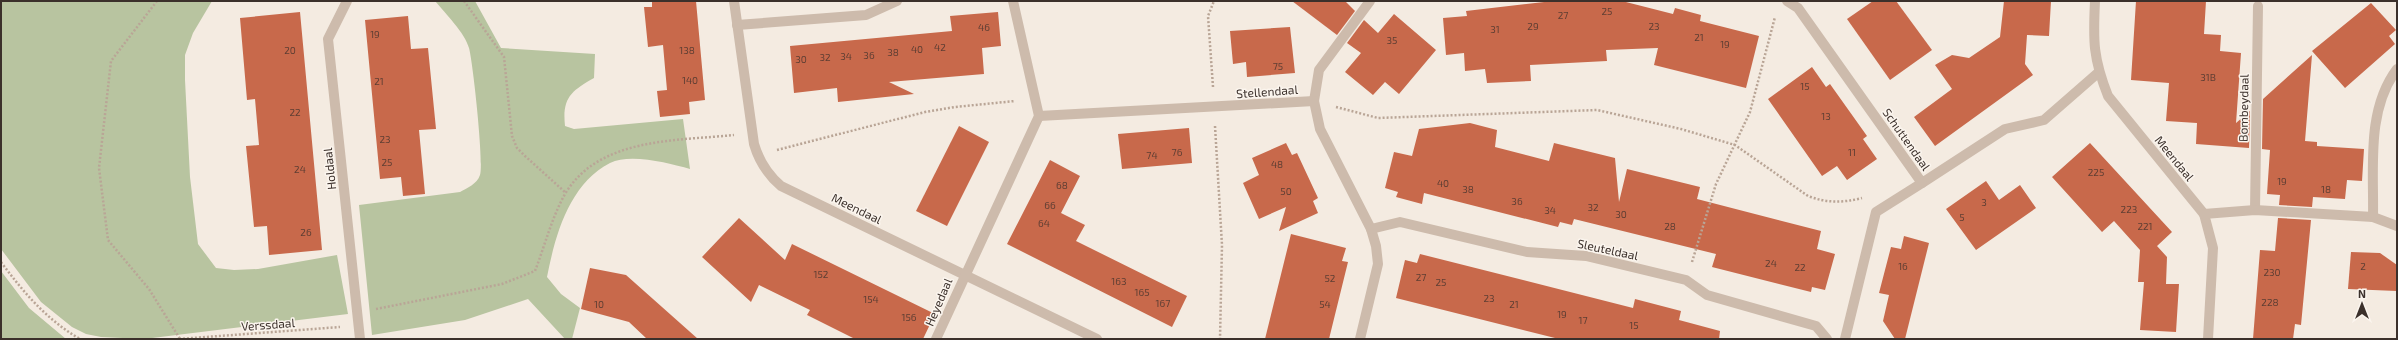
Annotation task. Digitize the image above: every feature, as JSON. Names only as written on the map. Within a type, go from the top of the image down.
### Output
[{"type":"street","name":"Holdaal","points":[[347,1],[328,39],[360,339]]},
{"type":"street","name":"Meendaal","points":[[734,1],[752,133],[757,155],[772,178],[781,186],[1097,339]]},
{"type":"street","points":[[737,25],[866,15],[897,1]]},
{"type":"street","points":[[964,275],[1039,116],[1014,1]]},
{"type":"street","points":[[1314,101],[1319,70],[1370,1]]},
{"type":"street","name":"Schuttendaal","points":[[1787,1],[1798,8],[1922,183],[2005,129],[2044,120],[2099,72]]},
{"type":"street","name":"Meendaal","points":[[2095,1],[2093,44],[2099,72],[2108,96],[2204,214],[2213,248],[2208,339]]},
{"type":"street","name":"Bombeydaal","points":[[2255,210],[2258,6]]},
{"type":"street","points":[[2373,217],[2375,120],[2387,82],[2397,69]]},
{"type":"street","name":"Stellendaal","points":[[1039,116],[1214,108],[1314,101],[1320,129],[1371,229],[1376,246],[1378,264],[1360,339]]},
{"type":"street","points":[[1845,339],[1876,212],[1922,183]]},
{"type":"street","points":[[2204,214],[2255,210],[2373,217],[2397,226]]},
{"type":"street","name":"Sleuteldaal","points":[[1371,229],[1400,222],[1527,252],[1586,256],[1686,280],[1707,295],[1816,326],[1827,339]]},
{"type":"street","name":"Heyedaal","points":[[936,339],[964,275]]},
{"type":"path","points":[[157,1],[111,61],[99,168],[108,240],[149,290],[179,339]]},
{"type":"path","points":[[464,1],[504,57],[512,136],[517,148],[566,193]]},
{"type":"path","points":[[1214,1],[1208,16],[1222,245],[1220,339]]},
{"type":"path","points":[[1686,280],[1716,184],[1750,112],[1775,15]]},
{"type":"path","points":[[757,155],[925,112],[956,107],[1036,99]]},
{"type":"path","points":[[1314,101],[1378,118],[1597,110],[1681,129],[1735,145],[1808,196],[1818,200],[1834,202],[1865,197],[1890,202]]},
{"type":"path","points":[[358,312],[502,284],[535,270],[566,193],[585,170],[604,158],[627,148],[647,144],[752,133]]},
{"type":"path","points":[[1,262],[39,309],[60,328],[80,339]]},
{"type":"path","name":"Verssdaal","points":[[179,339],[265,334],[359,325]]},
{"type":"green space","points":[[1,1],[212,1],[193,33],[185,55],[190,177],[198,244],[216,268],[234,270],[258,269],[337,255],[348,314],[144,339],[101,337],[86,334],[72,327],[41,302],[1,249]]},
{"type":"green space","points":[[435,1],[475,1],[501,48],[595,54],[594,78],[579,87],[570,96],[565,109],[565,126],[574,129],[683,119],[690,169],[650,160],[618,160],[596,172],[584,184],[574,197],[566,212],[554,245],[547,277],[561,294],[580,308],[572,339],[565,339],[528,299],[465,320],[372,335],[359,205],[460,192],[474,183],[480,175],[481,152],[469,48],[459,30]]},
{"type":"green space","points":[[1,271],[29,308],[66,339],[1,339]]},
{"type":"building","points":[[652,1],[696,1],[705,100],[689,102],[690,114],[660,117],[657,91],[667,90],[663,45],[648,47],[644,7],[652,7]]},
{"type":"building","points":[[1292,1],[1345,1],[1355,11],[1337,35]]},
{"type":"building","points":[[1553,1],[1622,1],[1673,14],[1675,8],[1701,15],[1700,21],[1759,36],[1746,88],[1654,65],[1658,48],[1606,50],[1607,61],[1530,65],[1531,81],[1487,83],[1485,69],[1465,71],[1464,53],[1446,55],[1443,18],[1467,16],[1466,11]]},
{"type":"building","points":[[1873,1],[1896,1],[1932,50],[1890,80],[1847,19]]},
{"type":"building","points":[[2004,1],[2051,1],[2049,36],[2027,35],[2025,64],[2033,75],[1935,146],[1914,117],[1952,89],[1935,65],[1952,55],[1969,58],[2000,37]]},
{"type":"building","points":[[2136,1],[2206,1],[2204,34],[2221,35],[2220,51],[2241,53],[2236,123],[2250,111],[2249,148],[2196,144],[2197,123],[2166,121],[2169,83],[2131,80]]},
{"type":"building","points":[[2371,3],[2396,30],[2389,36],[2395,44],[2345,88],[2312,51]]},
{"type":"building","points":[[300,12],[322,250],[269,255],[267,226],[254,227],[246,146],[259,145],[255,99],[247,100],[240,18]]},
{"type":"building","points":[[998,12],[1001,46],[982,48],[984,74],[889,82],[914,94],[838,102],[837,88],[794,93],[790,46],[952,31],[950,16]]},
{"type":"building","points":[[1394,14],[1436,50],[1399,94],[1385,82],[1373,95],[1345,72],[1361,53],[1347,43],[1364,20],[1378,33]]},
{"type":"building","points":[[408,16],[411,49],[428,48],[436,129],[419,130],[425,194],[403,196],[401,177],[380,179],[365,20]]},
{"type":"building","points":[[1290,27],[1295,73],[1247,77],[1246,62],[1233,64],[1230,31]]},
{"type":"building","points":[[2312,55],[2305,141],[2317,142],[2317,146],[2364,149],[2362,181],[2347,180],[2345,199],[2313,197],[2312,207],[2279,205],[2280,195],[2267,194],[2270,150],[2262,149],[2263,99]]},
{"type":"building","points":[[1812,67],[1826,87],[1830,84],[1867,136],[1863,139],[1877,159],[1847,180],[1837,166],[1822,176],[1768,99]]},
{"type":"building","points":[[1470,123],[1497,130],[1495,147],[1549,161],[1554,143],[1615,158],[1619,202],[1627,169],[1700,187],[1697,199],[1821,231],[1817,249],[1835,254],[1825,290],[1812,287],[1811,292],[1712,267],[1716,254],[1574,219],[1572,225],[1560,222],[1558,227],[1424,193],[1422,204],[1396,197],[1398,192],[1385,188],[1394,152],[1412,156],[1419,129]]},
{"type":"building","points":[[959,126],[989,142],[947,226],[916,211]]},
{"type":"building","points":[[1189,128],[1192,163],[1122,169],[1118,134]]},
{"type":"building","points":[[1286,143],[1292,155],[1297,153],[1318,198],[1313,201],[1318,213],[1279,231],[1286,207],[1259,219],[1243,183],[1259,175],[1252,158]]},
{"type":"building","points":[[2090,143],[2172,232],[2157,246],[2167,257],[2166,284],[2179,284],[2176,332],[2140,330],[2144,282],[2138,282],[2140,250],[2114,221],[2102,232],[2052,177]]},
{"type":"building","points":[[1050,160],[1080,176],[1061,213],[1085,225],[1076,241],[1187,296],[1172,327],[1007,244]]},
{"type":"building","points":[[1986,181],[1999,200],[2020,185],[2036,208],[1976,250],[1946,209]]},
{"type":"building","points":[[739,218],[785,260],[792,244],[935,314],[923,339],[855,339],[807,315],[810,310],[759,285],[751,302],[702,257]]},
{"type":"building","points":[[2278,218],[2311,220],[2301,325],[2295,324],[2293,339],[2253,339],[2260,250],[2275,251]]},
{"type":"building","points":[[1291,234],[1346,248],[1342,261],[1348,262],[1329,339],[1265,339]]},
{"type":"building","points":[[1904,236],[1929,243],[1905,339],[1895,339],[1883,321],[1889,295],[1879,293],[1891,247],[1901,249]]},
{"type":"building","points":[[2351,252],[2380,253],[2397,265],[2397,291],[2348,289]]},
{"type":"building","points":[[1420,254],[1633,308],[1635,299],[1681,311],[1679,320],[1720,331],[1719,339],[1559,339],[1396,298],[1405,260],[1417,263]]},
{"type":"building","points":[[590,268],[626,275],[698,339],[647,339],[629,322],[581,309]]}]
